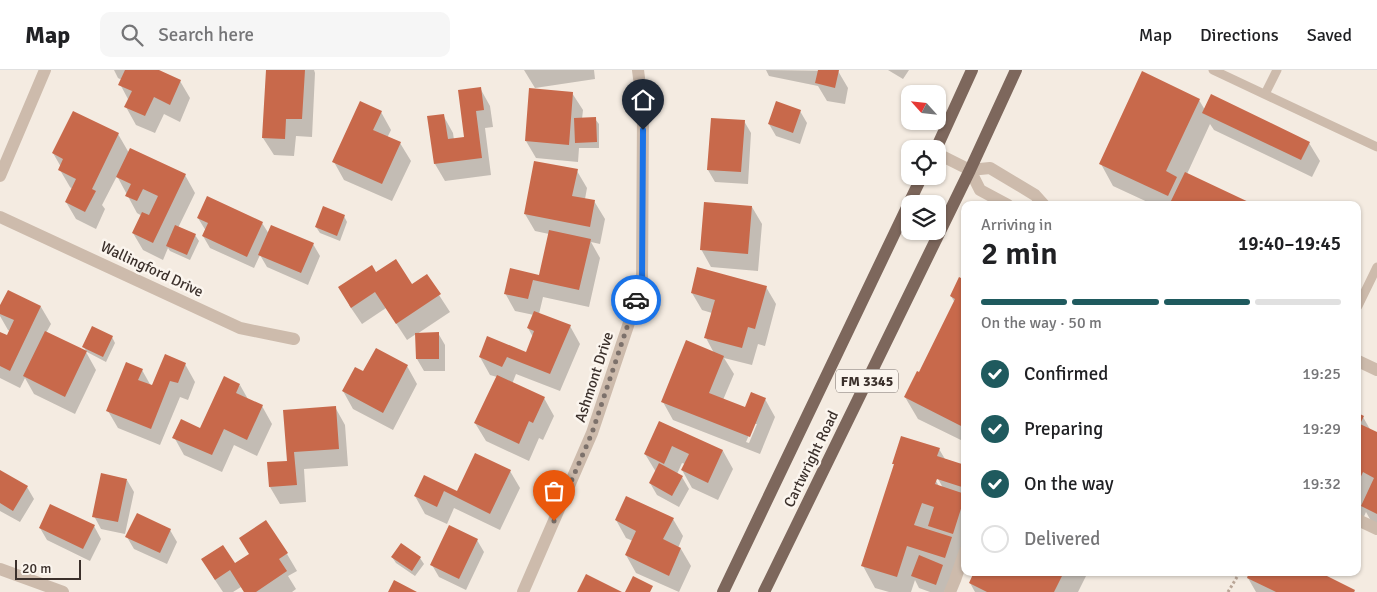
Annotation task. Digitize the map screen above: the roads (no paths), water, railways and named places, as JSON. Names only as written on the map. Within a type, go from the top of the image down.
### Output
[{"type":"main road","points":[[940,140],[972,70]]},
{"type":"main road","name":"Cartwright Road","points":[[764,592],[970,170],[1016,70]]},
{"type":"main road","name":"Cartwright Road","points":[[723,592],[918,185]]},
{"type":"street","points":[[0,176],[45,70]]},
{"type":"street","name":"Ashmont Drive","points":[[523,592],[592,433],[642,284],[643,110],[638,70]]},
{"type":"street","points":[[946,158],[970,170],[990,168],[1036,195],[1041,201]]},
{"type":"street","points":[[970,170],[980,190],[1001,201]]},
{"type":"street","name":"Wallingford Drive","points":[[0,217],[240,328],[294,339]]},
{"type":"street","points":[[1361,362],[1377,370]]},
{"type":"street","points":[[1361,521],[1377,529]]},
{"type":"street","points":[[950,592],[961,563]]},
{"type":"street","points":[[0,569],[64,592]]},
{"type":"lane","points":[[1214,70],[1377,147]]},
{"type":"lane","points":[[1265,94],[1277,70]]},
{"type":"lane","points":[[1361,300],[1377,266]]}]
